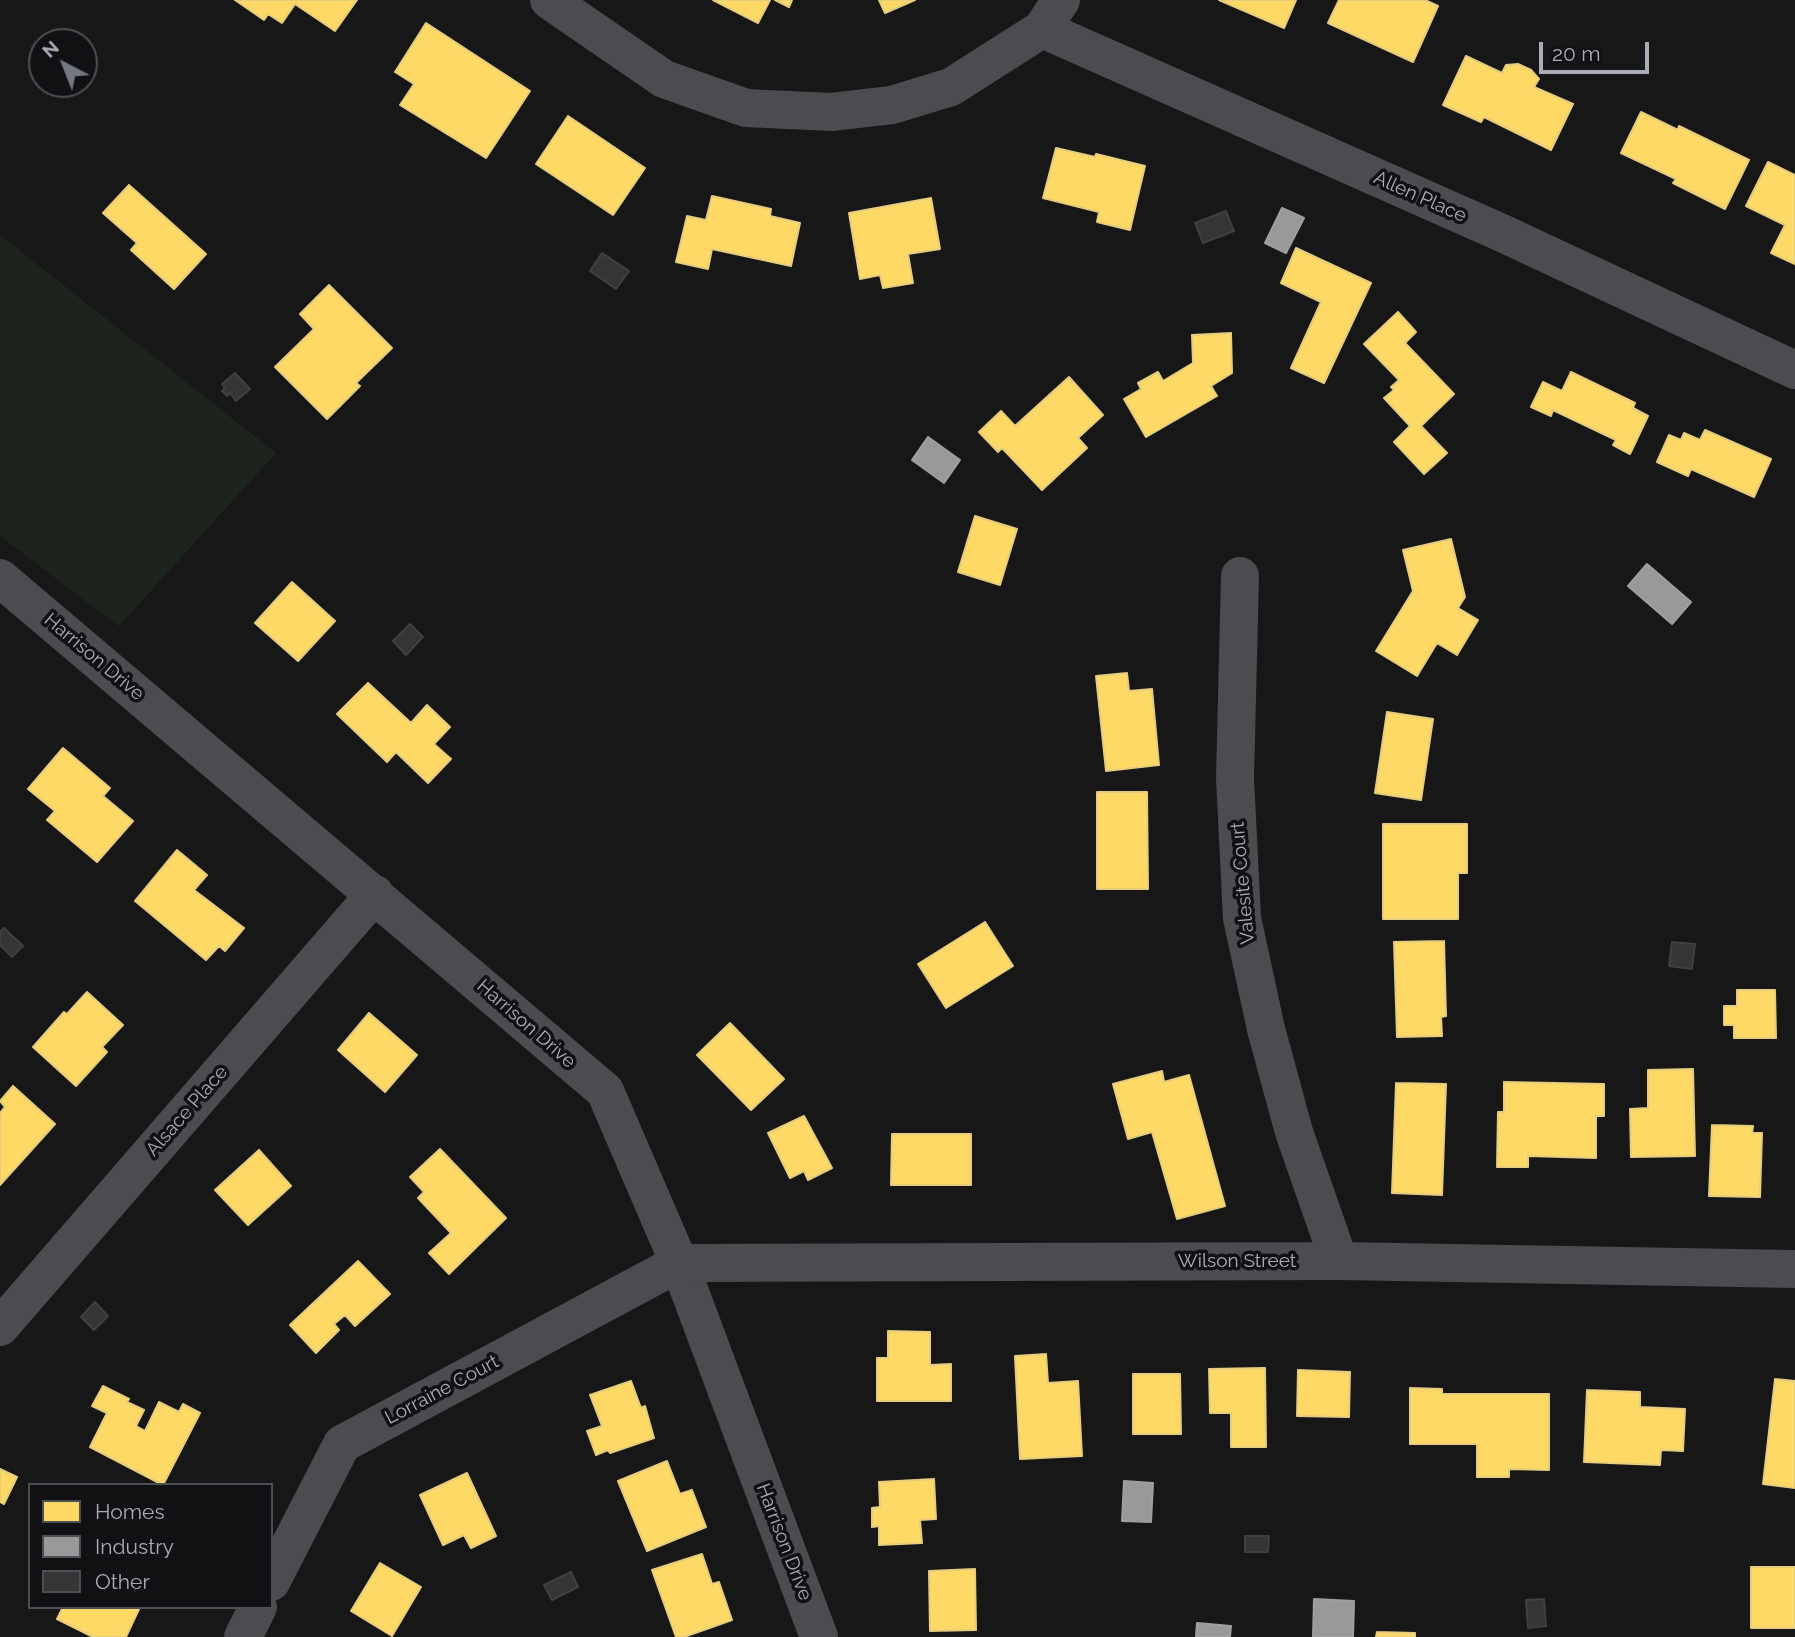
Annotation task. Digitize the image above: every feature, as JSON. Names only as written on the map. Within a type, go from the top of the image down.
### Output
[{"type":"street","points":[[549,0],[664,79],[746,107],[831,113],[892,105],[951,86],[1052,15]]},
{"type":"street","name":"Allen Place","points":[[1052,15],[1502,233],[1795,370]]},
{"type":"street","name":"Valesite Court","points":[[1240,576],[1235,778],[1242,918],[1266,1029],[1294,1132],[1339,1261]]},
{"type":"street","name":"Harrison Drive","points":[[0,578],[605,1091],[679,1263],[820,1637]]},
{"type":"street","name":"Alsace Place","points":[[0,1327],[375,894]]},
{"type":"street","name":"Wilson Street","points":[[679,1263],[1339,1261],[1795,1269]]},
{"type":"street","name":"Lorraine Court","points":[[273,1578],[342,1444],[679,1263]]},
{"type":"street","points":[[243,1637],[257,1609]]},
{"type":"shaded area","points":[[0,235],[276,453],[119,626],[0,536]]},
{"type":"building: Homes","points":[[235,0],[357,0],[335,31],[295,4],[282,23],[268,14],[264,20]]},
{"type":"building: Homes","points":[[713,0],[770,0],[758,23]]},
{"type":"building: Homes","points":[[775,0],[792,0],[789,7]]},
{"type":"building: Homes","points":[[879,0],[915,0],[885,13]]},
{"type":"building: Homes","points":[[1219,0],[1296,0],[1284,28]]},
{"type":"building: Homes","points":[[1339,0],[1425,0],[1438,6],[1413,62],[1328,23]]},
{"type":"building: Homes","points":[[426,23],[530,91],[486,158],[400,105],[414,84],[395,72]]},
{"type":"building: Homes","points":[[1466,56],[1502,73],[1506,65],[1518,64],[1531,70],[1539,79],[1534,87],[1573,104],[1551,150],[1484,117],[1481,122],[1443,105]]},
{"type":"building: Homes","points":[[1641,112],[1678,130],[1679,126],[1749,160],[1725,209],[1673,183],[1676,179],[1621,153]]},
{"type":"building: Homes","points":[[568,116],[645,168],[613,215],[536,164]]},
{"type":"building: Homes","points":[[1056,148],[1145,166],[1130,230],[1097,222],[1099,212],[1043,198]]},
{"type":"building: Homes","points":[[1768,162],[1795,175],[1795,264],[1771,253],[1785,225],[1746,206]]},
{"type":"building: Homes","points":[[129,185],[206,254],[174,289],[131,250],[137,243],[103,213]]},
{"type":"building: Homes","points":[[712,196],[771,209],[770,216],[800,223],[791,266],[712,249],[708,269],[676,262],[687,216],[706,220]]},
{"type":"building: Homes","points":[[931,198],[940,249],[908,254],[913,283],[883,288],[880,275],[860,279],[849,213]]},
{"type":"building: Homes","points":[[1296,248],[1371,283],[1324,383],[1291,368],[1321,302],[1281,283]]},
{"type":"building: Homes","points":[[329,285],[392,348],[356,383],[360,386],[327,419],[275,367],[314,329],[300,314]]},
{"type":"building: Homes","points":[[1398,312],[1416,332],[1405,343],[1454,394],[1421,426],[1447,453],[1424,474],[1394,442],[1410,426],[1384,398],[1394,390],[1391,387],[1399,380],[1364,344]]},
{"type":"building: Homes","points":[[1231,333],[1232,373],[1211,386],[1217,396],[1146,437],[1124,399],[1141,389],[1138,383],[1158,372],[1163,381],[1193,363],[1192,335]]},
{"type":"building: Homes","points":[[1571,372],[1635,403],[1633,408],[1648,416],[1630,454],[1613,445],[1616,440],[1553,410],[1551,416],[1531,407],[1543,382],[1562,391]]},
{"type":"building: Homes","points":[[1069,377],[1103,415],[1078,438],[1087,448],[1042,490],[1002,448],[998,452],[979,432],[1001,411],[1015,426]]},
{"type":"building: Homes","points":[[1705,430],[1771,459],[1754,497],[1691,469],[1688,476],[1657,462],[1669,435],[1681,440],[1684,433],[1700,440]]},
{"type":"building: Homes","points":[[975,516],[1017,529],[1000,585],[958,572]]},
{"type":"building: Homes","points":[[1451,539],[1465,597],[1458,608],[1478,620],[1457,655],[1437,643],[1417,676],[1376,651],[1413,591],[1403,550]]},
{"type":"building: Homes","points":[[292,582],[335,621],[298,661],[255,623]]},
{"type":"building: Homes","points":[[1127,673],[1129,691],[1152,689],[1159,765],[1106,771],[1096,676]]},
{"type":"building: Homes","points":[[368,683],[411,723],[427,705],[450,727],[434,744],[451,759],[428,783],[396,752],[387,762],[337,714]]},
{"type":"building: Homes","points":[[1387,712],[1433,719],[1421,800],[1375,793]]},
{"type":"building: Homes","points":[[63,748],[110,788],[103,796],[133,821],[97,862],[47,820],[55,811],[28,789]]},
{"type":"building: Homes","points":[[1097,792],[1147,792],[1148,889],[1097,889]]},
{"type":"building: Homes","points":[[1383,824],[1467,824],[1467,873],[1458,873],[1458,919],[1383,919]]},
{"type":"building: Homes","points":[[177,850],[207,875],[194,890],[244,928],[225,951],[219,946],[206,960],[135,901]]},
{"type":"building: Homes","points":[[985,922],[1013,966],[946,1008],[918,964]]},
{"type":"building: Homes","points":[[1444,941],[1446,1016],[1441,1017],[1442,1036],[1397,1037],[1394,942]]},
{"type":"building: Homes","points":[[1737,990],[1775,990],[1776,1038],[1734,1038],[1734,1025],[1724,1025],[1724,1006],[1737,1006]]},
{"type":"building: Homes","points":[[87,992],[123,1025],[102,1047],[107,1052],[76,1086],[33,1047],[64,1012],[67,1014]]},
{"type":"building: Homes","points":[[369,1013],[417,1055],[385,1092],[338,1050]]},
{"type":"building: Homes","points":[[730,1023],[784,1079],[751,1110],[697,1055]]},
{"type":"building: Homes","points":[[1693,1069],[1695,1156],[1631,1157],[1630,1109],[1648,1108],[1648,1070]]},
{"type":"building: Homes","points":[[1162,1071],[1164,1082],[1189,1075],[1225,1206],[1177,1219],[1152,1132],[1128,1139],[1113,1084]]},
{"type":"building: Homes","points":[[1504,1082],[1604,1084],[1604,1116],[1596,1116],[1596,1158],[1528,1156],[1528,1167],[1497,1167],[1498,1112],[1504,1112]]},
{"type":"building: Homes","points":[[1396,1083],[1446,1084],[1442,1195],[1392,1193]]},
{"type":"building: Homes","points":[[13,1086],[55,1124],[0,1185],[0,1113],[5,1107],[0,1101]]},
{"type":"building: Homes","points":[[804,1116],[832,1168],[808,1180],[804,1171],[790,1178],[768,1133]]},
{"type":"building: Homes","points":[[1712,1125],[1753,1126],[1752,1133],[1762,1133],[1760,1197],[1709,1196]]},
{"type":"building: Homes","points":[[892,1134],[971,1134],[971,1185],[891,1185]]},
{"type":"building: Homes","points":[[440,1149],[506,1218],[449,1274],[429,1253],[451,1233],[418,1198],[424,1192],[410,1177]]},
{"type":"building: Homes","points":[[259,1150],[291,1186],[248,1225],[215,1190]]},
{"type":"building: Homes","points":[[358,1261],[390,1294],[355,1326],[345,1315],[334,1324],[339,1330],[316,1353],[290,1325]]},
{"type":"building: Homes","points":[[888,1331],[930,1332],[930,1365],[951,1364],[951,1401],[877,1401],[877,1358],[888,1358]]},
{"type":"building: Homes","points":[[1046,1354],[1048,1383],[1078,1381],[1082,1456],[1020,1459],[1015,1356]]},
{"type":"building: Homes","points":[[1265,1368],[1266,1447],[1231,1447],[1231,1413],[1210,1413],[1209,1369]]},
{"type":"building: Homes","points":[[1298,1370],[1350,1372],[1349,1417],[1297,1416]]},
{"type":"building: Homes","points":[[1133,1374],[1180,1374],[1181,1434],[1133,1434]]},
{"type":"building: Homes","points":[[1775,1379],[1795,1381],[1795,1488],[1763,1484]]},
{"type":"building: Homes","points":[[631,1381],[641,1408],[645,1406],[654,1438],[596,1455],[587,1431],[602,1426],[590,1395]]},
{"type":"building: Homes","points":[[103,1386],[144,1410],[136,1426],[145,1431],[159,1402],[179,1412],[183,1404],[200,1413],[164,1483],[159,1483],[90,1447],[107,1413],[92,1406]]},
{"type":"building: Homes","points":[[1410,1388],[1442,1389],[1442,1394],[1549,1394],[1549,1470],[1509,1469],[1509,1477],[1477,1477],[1477,1444],[1410,1444]]},
{"type":"building: Homes","points":[[1587,1390],[1640,1392],[1640,1407],[1685,1409],[1683,1451],[1661,1450],[1660,1465],[1584,1462]]},
{"type":"building: Homes","points":[[667,1461],[680,1494],[692,1490],[706,1527],[647,1551],[618,1481]]},
{"type":"building: Homes","points":[[0,1469],[17,1477],[4,1504],[0,1502]]},
{"type":"building: Homes","points":[[467,1473],[496,1536],[471,1548],[464,1535],[443,1545],[420,1495]]},
{"type":"building: Homes","points":[[934,1479],[936,1519],[920,1520],[922,1543],[879,1545],[879,1526],[872,1527],[872,1508],[880,1507],[879,1482]]},
{"type":"building: Homes","points":[[702,1554],[712,1584],[719,1582],[732,1620],[684,1637],[676,1637],[652,1570]]},
{"type":"building: Homes","points":[[380,1563],[421,1587],[392,1636],[351,1611]]},
{"type":"building: Homes","points":[[1751,1567],[1795,1567],[1795,1628],[1751,1628]]},
{"type":"building: Homes","points":[[975,1569],[976,1630],[930,1631],[929,1571]]},
{"type":"building: Homes","points":[[62,1609],[139,1609],[126,1637],[93,1637],[57,1619]]},
{"type":"building: Homes","points":[[1377,1632],[1415,1633],[1415,1637],[1376,1637]]},
{"type":"building: Industry","points":[[1282,208],[1304,218],[1286,253],[1265,243]]},
{"type":"building: Industry","points":[[928,437],[960,460],[944,483],[912,460]]},
{"type":"building: Industry","points":[[1647,564],[1691,602],[1672,624],[1628,586]]},
{"type":"building: Industry","points":[[1124,1481],[1153,1483],[1151,1522],[1122,1521]]},
{"type":"building: Industry","points":[[1314,1599],[1354,1601],[1353,1637],[1313,1637]]},
{"type":"building: Industry","points":[[1197,1623],[1231,1626],[1230,1637],[1196,1637]]},
{"type":"building: Other","points":[[1226,211],[1234,231],[1203,243],[1195,223]]},
{"type":"building: Other","points":[[602,253],[629,271],[616,289],[590,271]]},
{"type":"building: Other","points":[[235,373],[250,389],[236,401],[230,393],[227,396],[222,391],[225,388],[222,384]]},
{"type":"building: Other","points":[[410,624],[423,637],[406,655],[393,641]]},
{"type":"building: Other","points":[[4,928],[23,946],[12,957],[0,945],[0,932]]},
{"type":"building: Other","points":[[1672,942],[1695,944],[1692,969],[1669,966]]},
{"type":"building: Other","points":[[95,1302],[108,1316],[94,1330],[81,1317]]},
{"type":"building: Other","points":[[1245,1536],[1269,1536],[1268,1552],[1245,1552]]},
{"type":"building: Other","points":[[571,1572],[578,1587],[552,1600],[544,1585]]},
{"type":"building: Other","points":[[1544,1599],[1546,1626],[1528,1628],[1526,1600]]}]
